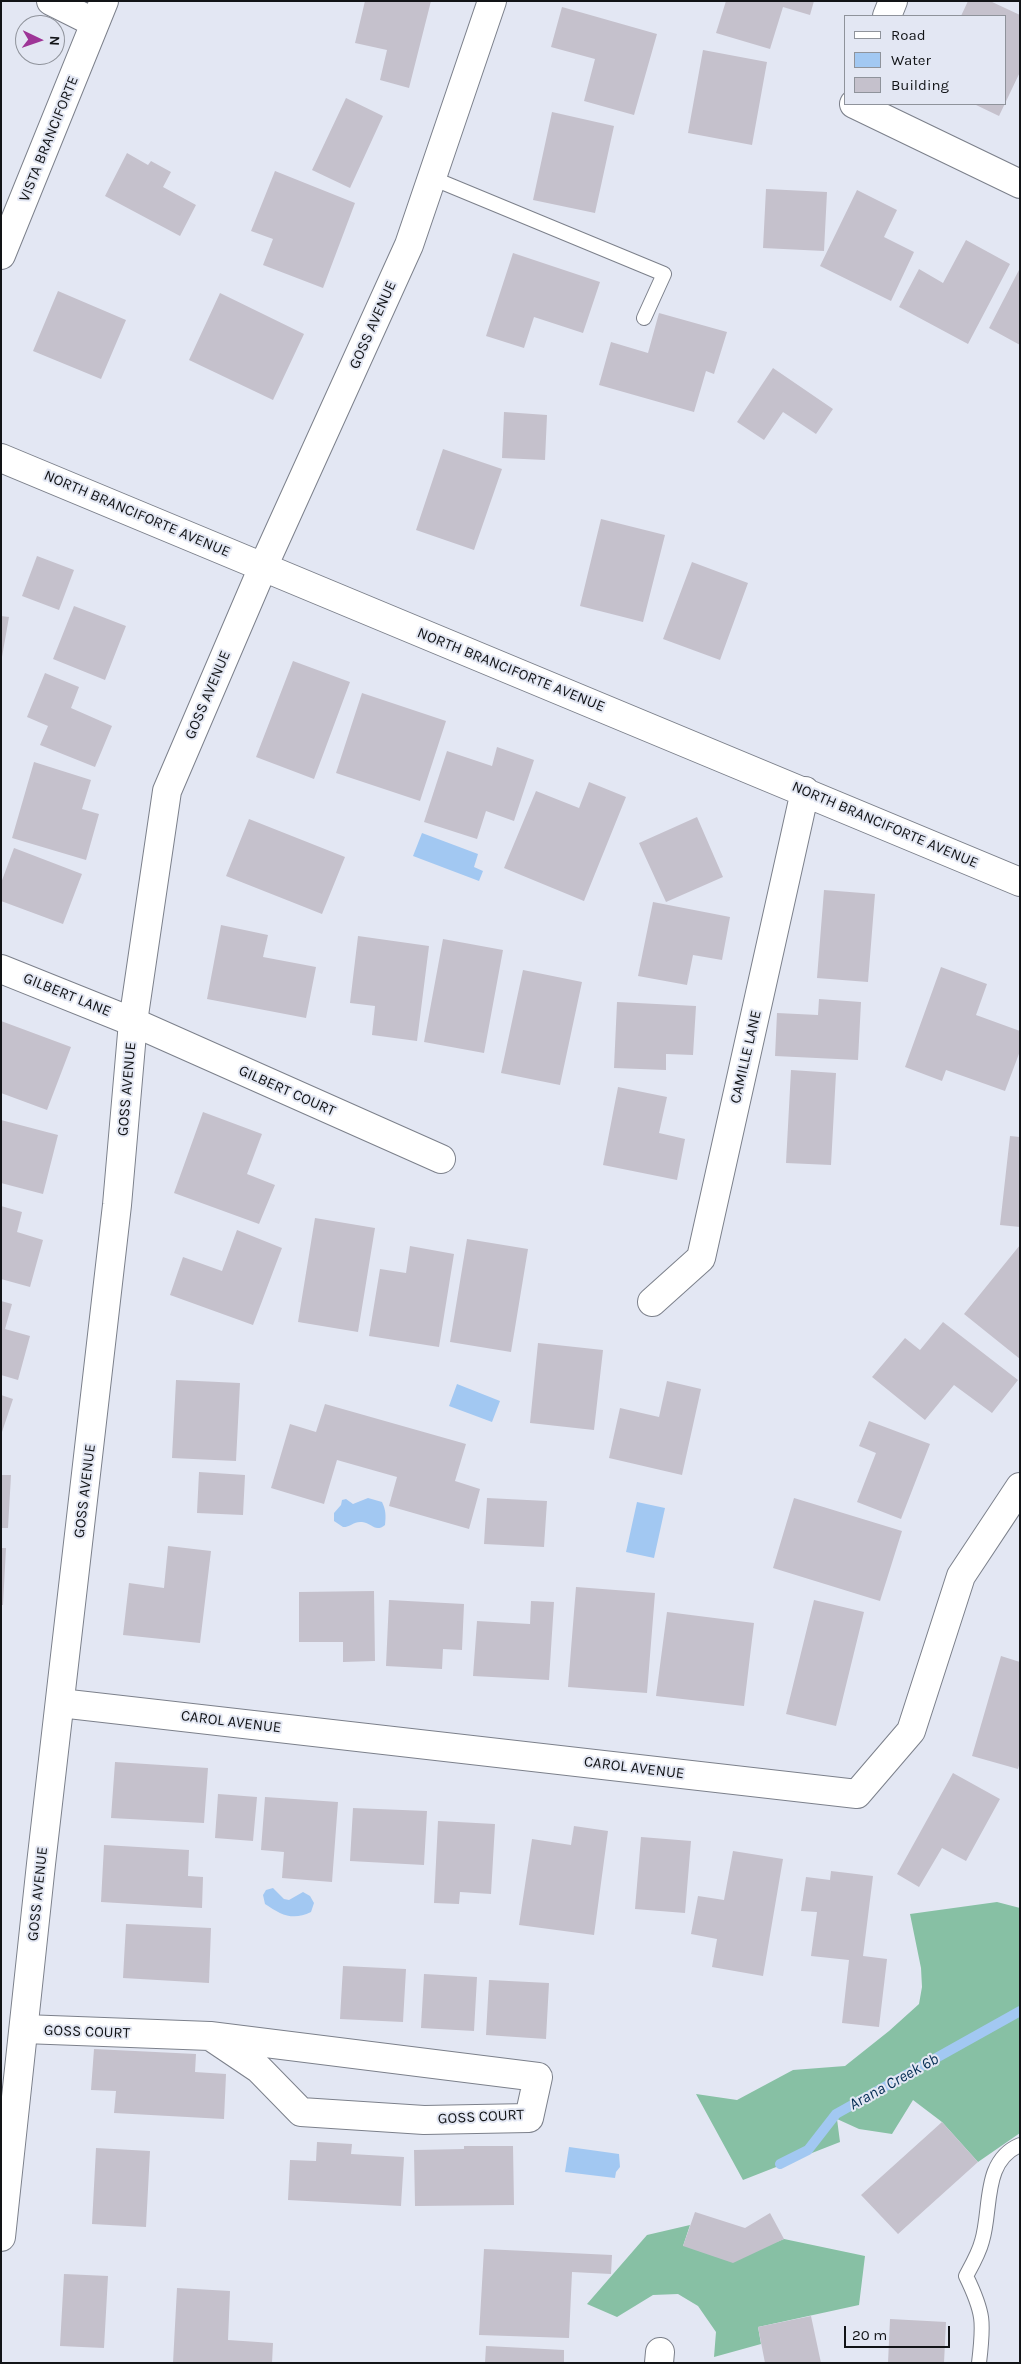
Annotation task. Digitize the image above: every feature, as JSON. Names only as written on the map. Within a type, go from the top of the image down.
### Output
[{"type":"street","name":"VISTA BRANCIFORTE","points":[[1,255],[100,12],[52,1]]},
{"type":"street","name":"GOSS AVENUE","points":[[1,2237],[41,1864],[116,1215],[133,1022],[167,791],[263,567],[409,245],[492,1]]},
{"type":"street","points":[[887,15],[893,1]]},
{"type":"street","points":[[856,105],[1020,184]]},
{"type":"street","name":"NORTH BRANCIFORTE AVENUE","points":[[1,458],[1020,882]]},
{"type":"street","name":"CAMILLE LANE","points":[[652,1302],[701,1258],[805,792]]},
{"type":"street","name":"GILBERT LANE","points":[[1,969],[133,1022]]},
{"type":"street","name":"GILBERT COURT","points":[[133,1022],[441,1159]]},
{"type":"street","name":"CAROL AVENUE","points":[[60,1703],[856,1794],[911,1731],[961,1576],[1020,1486]]},
{"type":"street","name":"GOSS COURT","points":[[24,2029],[210,2036],[538,2076],[529,2118],[424,2120],[301,2112],[260,2068],[210,2036]]},
{"type":"lane","points":[[432,178],[664,274],[644,318]]},
{"type":"lane","points":[[978,2363],[982,2321],[980,2304],[966,2276],[982,2242],[990,2186],[998,2164],[1003,2156],[1020,2145]]},
{"type":"green space","points":[[997,1902],[1020,1908],[1020,2133],[978,2162],[942,2122],[913,2100],[892,2134],[859,2129],[837,2119],[840,2142],[743,2180],[696,2094],[737,2100],[793,2070],[845,2066],[919,2004],[922,1987],[921,1968],[910,1914]]},
{"type":"green space","points":[[690,2225],[683,2246],[766,2246],[784,2239],[865,2256],[859,2305],[758,2327],[761,2344],[714,2357],[716,2332],[698,2306],[678,2294],[653,2295],[617,2317],[587,2304],[647,2235]]},
{"type":"water","points":[[422,833],[478,854],[474,867],[483,871],[479,881],[413,856]]},
{"type":"water","points":[[457,1384],[500,1401],[492,1422],[449,1406]]},
{"type":"water","points":[[368,1498],[382,1502],[385,1513],[385,1525],[376,1528],[359,1522],[343,1527],[334,1521],[334,1513],[341,1505],[342,1500],[346,1499],[353,1504]]},
{"type":"water","points":[[637,1502],[665,1508],[654,1558],[626,1552]]},
{"type":"water","points":[[273,1888],[284,1899],[289,1900],[303,1892],[310,1896],[314,1903],[311,1912],[305,1915],[287,1916],[271,1908],[265,1904],[263,1895],[266,1890]]},
{"type":"water","points":[[569,2147],[619,2154],[620,2167],[616,2172],[615,2178],[565,2172]]},
{"type":"building","points":[[365,1],[431,1],[409,88],[380,80],[387,50],[355,43]]},
{"type":"building","points":[[726,1],[814,1],[810,15],[783,7],[770,49],[716,33]]},
{"type":"building","points":[[968,1],[990,1],[1020,15],[1020,72],[1006,101],[1006,15],[961,15]]},
{"type":"building","points":[[562,7],[657,34],[634,115],[584,101],[595,59],[551,47]]},
{"type":"building","points":[[703,50],[767,62],[752,145],[688,133]]},
{"type":"building","points":[[346,98],[383,116],[350,188],[312,170]]},
{"type":"building","points":[[976,105],[1004,105],[999,116]]},
{"type":"building","points":[[552,112],[614,126],[595,213],[533,200]]},
{"type":"building","points":[[127,153],[148,165],[151,161],[171,172],[163,187],[196,205],[180,236],[105,196]]},
{"type":"building","points":[[275,171],[355,203],[323,288],[263,265],[273,239],[251,231]]},
{"type":"building","points":[[766,189],[827,192],[824,251],[763,248]]},
{"type":"building","points":[[857,190],[897,210],[884,237],[914,252],[891,301],[820,266]]},
{"type":"building","points":[[966,240],[1010,264],[968,344],[899,307],[919,269],[943,283]]},
{"type":"building","points":[[513,253],[600,282],[583,333],[534,317],[524,348],[486,336]]},
{"type":"building","points":[[1020,268],[1020,345],[989,328]]},
{"type":"building","points":[[58,291],[126,320],[101,379],[33,351]]},
{"type":"building","points":[[220,293],[304,334],[273,400],[189,360]]},
{"type":"building","points":[[659,313],[727,332],[714,374],[706,371],[694,412],[599,385],[611,342],[648,353]]},
{"type":"building","points":[[773,368],[833,409],[816,434],[783,412],[764,440],[737,422]]},
{"type":"building","points":[[504,412],[547,415],[545,460],[502,458]]},
{"type":"building","points":[[443,449],[502,469],[474,550],[416,530]]},
{"type":"building","points":[[601,519],[665,535],[643,622],[580,606]]},
{"type":"building","points":[[37,556],[74,570],[59,610],[22,596]]},
{"type":"building","points":[[692,562],[748,583],[720,660],[663,639]]},
{"type":"building","points":[[74,606],[126,626],[105,680],[53,659]]},
{"type":"building","points":[[1,616],[9,617],[2,657],[1,657]]},
{"type":"building","points":[[293,661],[350,682],[314,779],[256,757]]},
{"type":"building","points":[[45,673],[79,687],[71,708],[112,726],[95,767],[40,745],[48,726],[27,717]]},
{"type":"building","points":[[362,693],[446,721],[420,801],[336,773]]},
{"type":"building","points":[[497,747],[534,760],[514,821],[486,811],[477,839],[424,822],[447,751],[492,766]]},
{"type":"building","points":[[34,762],[91,780],[82,809],[99,814],[86,860],[12,838]]},
{"type":"building","points":[[589,782],[626,797],[584,901],[504,868],[536,791],[579,808]]},
{"type":"building","points":[[697,817],[723,877],[666,902],[639,843]]},
{"type":"building","points":[[249,819],[345,857],[322,914],[226,876]]},
{"type":"building","points":[[14,848],[82,874],[63,924],[1,901],[1,883]]},
{"type":"building","points":[[824,890],[875,894],[868,982],[817,978]]},
{"type":"building","points":[[653,902],[730,917],[722,960],[693,955],[687,985],[638,976]]},
{"type":"building","points":[[221,925],[268,935],[263,957],[316,967],[306,1018],[207,999]]},
{"type":"building","points":[[358,936],[429,946],[417,1041],[372,1035],[375,1006],[350,1003]]},
{"type":"building","points":[[443,939],[503,950],[484,1053],[424,1042]]},
{"type":"building","points":[[941,967],[987,984],[976,1015],[1020,1031],[1020,1051],[1005,1091],[946,1070],[942,1081],[905,1067]]},
{"type":"building","points":[[523,970],[582,982],[560,1085],[501,1073]]},
{"type":"building","points":[[819,999],[861,1002],[858,1060],[775,1056],[777,1013],[818,1015]]},
{"type":"building","points":[[617,1002],[696,1006],[693,1055],[666,1054],[666,1070],[614,1068]]},
{"type":"building","points":[[1,1021],[71,1047],[47,1110],[1,1093]]},
{"type":"building","points":[[791,1070],[836,1073],[831,1165],[786,1163]]},
{"type":"building","points":[[618,1087],[667,1097],[659,1133],[685,1139],[677,1180],[603,1165]]},
{"type":"building","points":[[203,1112],[262,1134],[247,1174],[275,1185],[259,1224],[174,1193]]},
{"type":"building","points":[[1,1120],[58,1135],[43,1194],[1,1183]]},
{"type":"building","points":[[1010,1136],[1020,1137],[1020,1227],[1000,1225]]},
{"type":"building","points":[[1,1206],[22,1212],[17,1232],[43,1240],[30,1287],[1,1279]]},
{"type":"building","points":[[315,1218],[375,1228],[358,1332],[298,1322]]},
{"type":"building","points":[[237,1230],[282,1248],[253,1325],[170,1295],[183,1257],[222,1271]]},
{"type":"building","points":[[467,1239],[528,1249],[511,1352],[450,1342]]},
{"type":"building","points":[[1020,1245],[1020,1359],[964,1314]]},
{"type":"building","points":[[410,1246],[454,1254],[439,1347],[369,1336],[380,1269],[406,1273]]},
{"type":"building","points":[[1,1301],[12,1304],[5,1329],[30,1336],[18,1380],[1,1375]]},
{"type":"building","points":[[943,1322],[1018,1380],[992,1413],[954,1385],[925,1420],[872,1377],[905,1338],[920,1350]]},
{"type":"building","points":[[538,1343],[603,1350],[594,1430],[530,1423]]},
{"type":"building","points":[[176,1380],[240,1383],[236,1461],[172,1458]]},
{"type":"building","points":[[667,1381],[701,1389],[682,1475],[609,1458],[620,1408],[659,1417]]},
{"type":"building","points":[[1,1395],[13,1399],[2,1432],[1,1432]]},
{"type":"building","points":[[325,1404],[466,1444],[455,1481],[480,1489],[469,1529],[389,1506],[397,1477],[337,1460],[324,1504],[271,1488],[290,1424],[316,1432]]},
{"type":"building","points":[[869,1421],[930,1444],[901,1519],[857,1502],[876,1453],[859,1446]]},
{"type":"building","points":[[199,1472],[245,1475],[243,1515],[197,1513]]},
{"type":"building","points":[[1,1475],[11,1475],[8,1528],[1,1528]]},
{"type":"building","points":[[487,1498],[547,1501],[544,1547],[484,1544]]},
{"type":"building","points":[[794,1498],[902,1531],[880,1601],[773,1568]]},
{"type":"building","points":[[168,1546],[211,1551],[200,1643],[123,1635],[129,1583],[164,1588]]},
{"type":"building","points":[[1,1548],[6,1548],[3,1605],[1,1605]]},
{"type":"building","points":[[576,1587],[655,1593],[647,1693],[568,1687]]},
{"type":"building","points":[[374,1591],[375,1661],[343,1662],[343,1642],[299,1642],[299,1592]]},
{"type":"building","points":[[389,1600],[464,1604],[462,1650],[443,1649],[442,1669],[386,1666]]},
{"type":"building","points":[[814,1600],[864,1612],[836,1726],[786,1714]]},
{"type":"building","points":[[531,1601],[554,1602],[549,1680],[473,1676],[477,1621],[530,1624]]},
{"type":"building","points":[[667,1612],[754,1623],[744,1706],[656,1696]]},
{"type":"building","points":[[1001,1656],[1020,1662],[1020,1762],[1018,1769],[972,1756]]},
{"type":"building","points":[[115,1762],[208,1768],[204,1823],[111,1818]]},
{"type":"building","points":[[953,1773],[1000,1799],[966,1861],[942,1848],[919,1887],[897,1874]]},
{"type":"building","points":[[218,1794],[257,1797],[253,1841],[215,1838]]},
{"type":"building","points":[[265,1797],[338,1802],[332,1882],[282,1878],[284,1852],[261,1850]]},
{"type":"building","points":[[353,1808],[427,1811],[424,1865],[350,1861]]},
{"type":"building","points":[[438,1821],[495,1824],[491,1894],[460,1892],[459,1904],[434,1903]]},
{"type":"building","points":[[574,1826],[608,1831],[594,1935],[519,1925],[532,1839],[571,1845]]},
{"type":"building","points":[[641,1837],[691,1841],[685,1913],[635,1909]]},
{"type":"building","points":[[104,1845],[189,1850],[188,1876],[203,1877],[202,1908],[101,1902]]},
{"type":"building","points":[[733,1851],[783,1859],[763,1976],[712,1967],[717,1939],[691,1934],[698,1896],[724,1900]]},
{"type":"building","points":[[831,1871],[873,1876],[863,1956],[887,1959],[879,2027],[842,2023],[849,1960],[811,1956],[817,1912],[801,1911],[806,1877],[830,1880]]},
{"type":"building","points":[[126,1924],[211,1928],[209,1983],[123,1978]]},
{"type":"building","points":[[343,1966],[406,1969],[403,2022],[340,2019]]},
{"type":"building","points":[[424,1974],[477,1977],[474,2031],[421,2028]]},
{"type":"building","points":[[489,1980],[549,1983],[546,2039],[486,2035]]},
{"type":"building","points":[[94,2049],[196,2054],[195,2072],[226,2074],[224,2119],[114,2113],[116,2091],[91,2090]]},
{"type":"building","points":[[942,2122],[978,2162],[898,2234],[861,2195]]},
{"type":"building","points":[[317,2142],[352,2144],[351,2154],[404,2157],[401,2206],[288,2200],[290,2160],[316,2161]]},
{"type":"building","points":[[464,2146],[513,2146],[514,2205],[415,2206],[414,2150],[464,2149]]},
{"type":"building","points":[[96,2148],[150,2151],[146,2227],[92,2224]]},
{"type":"building","points":[[695,2212],[745,2228],[770,2213],[784,2239],[733,2263],[683,2246]]},
{"type":"building","points":[[484,2249],[612,2255],[611,2274],[572,2272],[569,2338],[479,2335]]},
{"type":"building","points":[[64,2274],[108,2276],[104,2348],[60,2346]]},
{"type":"building","points":[[177,2288],[230,2291],[228,2340],[273,2343],[272,2363],[173,2363]]},
{"type":"building","points":[[811,2316],[821,2363],[765,2363],[758,2327]]},
{"type":"building","points":[[890,2319],[946,2322],[944,2363],[888,2363]]},
{"type":"building","points":[[486,2346],[564,2350],[564,2363],[485,2363]]},
{"type":"waterway","name":"Arana Creek 6b","points":[[780,2164],[808,2150],[836,2114],[1020,2011]]}]
